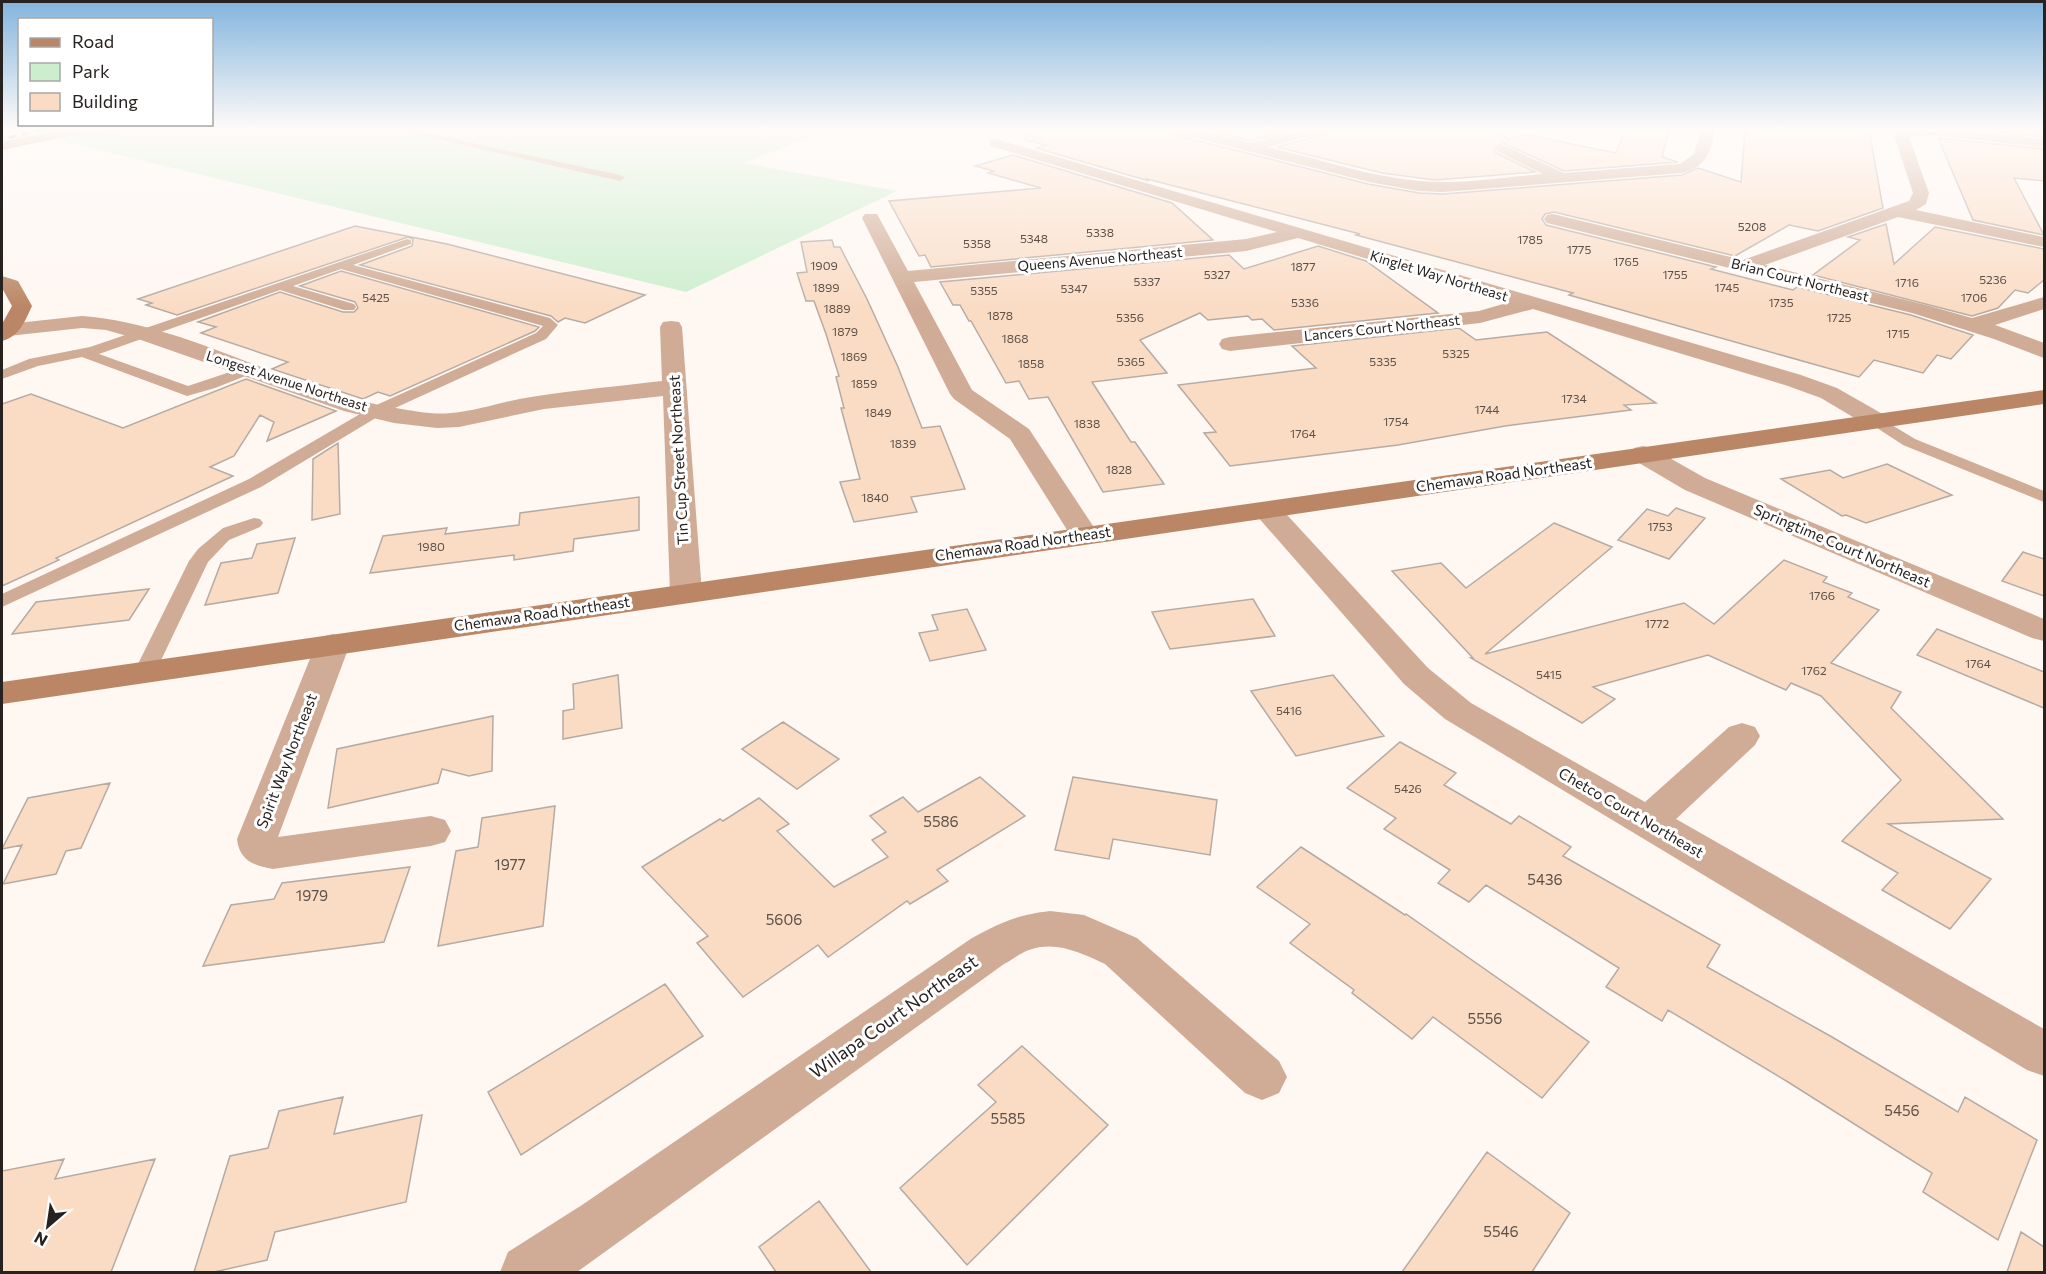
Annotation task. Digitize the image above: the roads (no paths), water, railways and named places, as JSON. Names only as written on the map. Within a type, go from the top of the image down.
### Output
[{"type":"main road","points":[[2,282],[11,285],[22,306],[5,332]]},
{"type":"main road","name":"Chemawa Road Northeast","points":[[2,693],[2044,397]]},
{"type":"street","name":"Kinglet Way Northeast","points":[[1151,189],[1794,380],[1829,393],[1877,421]]},
{"type":"street","points":[[1745,266],[1915,205],[1920,200],[1919,189]]},
{"type":"street","points":[[1898,212],[2044,242]]},
{"type":"street","points":[[871,218],[962,394],[1000,418],[1020,434],[1084,535]]},
{"type":"street","name":"Brian Court Northeast","points":[[1553,219],[1973,325],[2044,351]]},
{"type":"street","name":"Queens Avenue Northeast","points":[[903,277],[1246,245],[1296,233]]},
{"type":"street","name":"Lancers Court Northeast","points":[[1230,344],[1480,317],[1532,303]]},
{"type":"street","points":[[1973,325],[2044,303]]},
{"type":"street","name":"Longest Avenue Northeast","points":[[5,332],[82,322],[107,324],[337,400],[429,420],[458,420],[526,405],[675,387]]},
{"type":"street","name":"Tin Cup Street Northeast","points":[[671,327],[686,593]]},
{"type":"street","name":"Springtime Court Northeast","points":[[1643,454],[1695,484],[2044,631]]},
{"type":"street","name":"Chetco Court Northeast","points":[[1267,510],[1408,668],[1458,711],[2044,1054]]},
{"type":"street","name":"Spirit Way Northeast","points":[[333,644],[257,839],[257,847],[273,853],[430,831]]},
{"type":"street","points":[[1648,822],[1742,736]]},
{"type":"street","name":"Willapa Court Northeast","points":[[528,1272],[601,1224],[988,951],[1021,933],[1050,929],[1084,933],[1121,951],[1262,1077]]},
{"type":"lane","points":[[2,375],[34,362],[84,353],[142,334],[406,242]]},
{"type":"lane","points":[[2,601],[255,483],[378,410],[542,336],[551,325],[545,321],[339,265]]},
{"type":"lane","points":[[280,286],[349,307]]},
{"type":"lane","points":[[84,353],[187,391],[210,385],[248,370]]},
{"type":"lane","points":[[1877,421],[1910,442],[2044,497]]},
{"type":"lane","points":[[145,672],[208,547],[219,537],[234,529],[254,523]]}]
